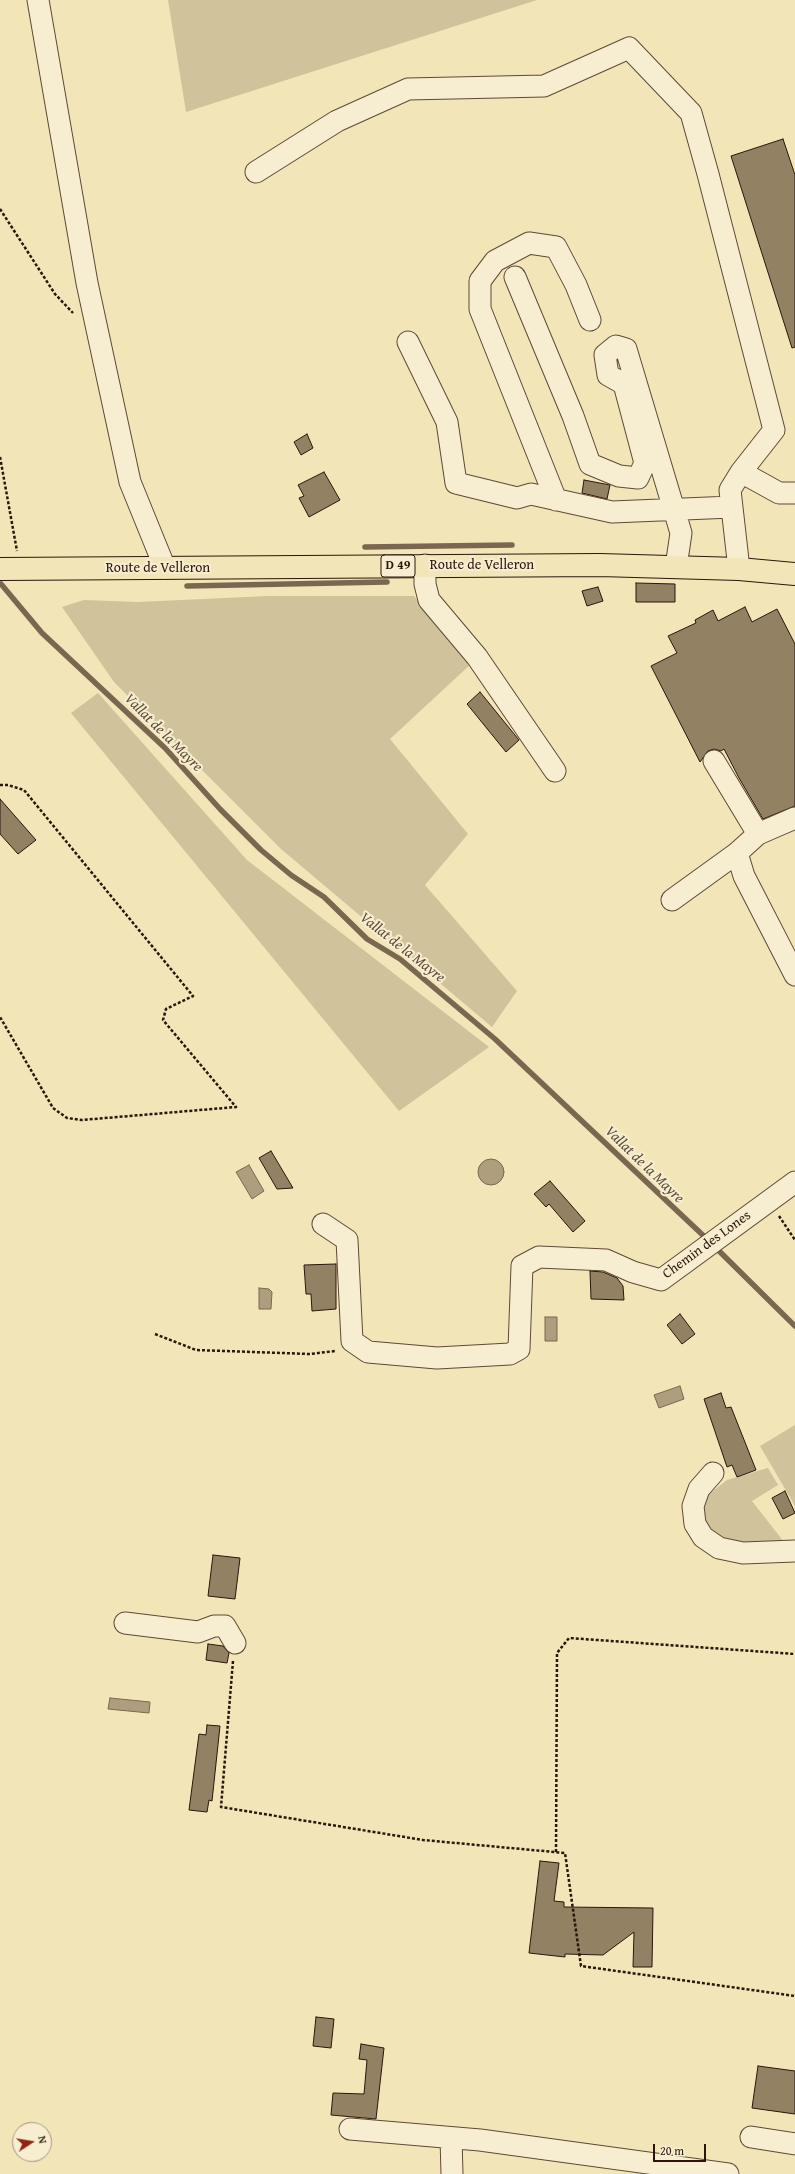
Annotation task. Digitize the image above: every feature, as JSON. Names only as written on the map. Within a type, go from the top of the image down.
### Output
[{"type":"main road","name":"Route de Velleron","points":[[10,569],[600,565],[740,569],[795,574]]},
{"type":"lane","points":[[38,0],[94,315],[130,482],[165,568]]},
{"type":"lane","points":[[256,172],[337,121],[408,89],[544,86],[629,48],[692,113],[774,430],[741,472],[730,490],[740,569]]},
{"type":"lane","points":[[556,500],[480,309],[480,281],[495,261],[529,243],[556,247],[576,285],[590,320]]},
{"type":"lane","points":[[515,277],[574,416],[590,464],[619,476],[638,478],[645,464],[624,384],[608,374],[605,355],[616,346],[626,349],[681,533],[676,567]]},
{"type":"lane","points":[[408,342],[447,422],[456,483],[517,498],[531,494],[612,512],[732,506]]},
{"type":"lane","points":[[741,472],[779,492],[795,493]]},
{"type":"lane","points":[[425,565],[425,584],[429,600],[477,657],[555,771]]},
{"type":"lane","points":[[714,761],[758,834]]},
{"type":"lane","points":[[672,900],[737,853],[758,834],[795,818]]},
{"type":"lane","points":[[737,853],[744,876],[795,974]]},
{"type":"lane","name":"Chemin des Lones","points":[[368,1352],[437,1358],[510,1354],[519,1349],[522,1266],[539,1257],[606,1260],[633,1272],[661,1280],[795,1182]]},
{"type":"lane","points":[[322,1224],[348,1240],[352,1341],[368,1352]]},
{"type":"lane","points":[[713,1473],[699,1489],[693,1506],[695,1524],[703,1537],[719,1548],[743,1553],[795,1551]]},
{"type":"lane","points":[[125,1623],[198,1632],[214,1626],[226,1626],[235,1643]]},
{"type":"lane","points":[[350,2129],[451,2138],[728,2174]]},
{"type":"lane","points":[[751,2137],[795,2144]]},
{"type":"lane","points":[[451,2138],[452,2174]]},
{"type":"path","points":[[0,209],[55,294],[72,313],[94,315]]},
{"type":"path","points":[[0,457],[10,569]]},
{"type":"path","points":[[0,785],[8,785],[24,790],[194,996],[166,1009],[163,1020],[236,1107],[82,1120],[67,1118],[53,1108],[0,1017]]},
{"type":"path","points":[[770,1200],[795,1240]]},
{"type":"path","points":[[155,1334],[196,1350],[310,1354],[334,1351],[368,1352]]},
{"type":"path","points":[[556,1852],[557,1653],[569,1638],[795,1654]]},
{"type":"path","points":[[235,1643],[221,1807],[423,1840],[565,1853],[581,1966],[795,1996]]},
{"type":"shaded area","points":[[168,0],[537,0],[186,112]]},
{"type":"shaded area","points":[[268,596],[414,596],[471,664],[390,739],[468,834],[425,885],[517,991],[492,1027],[281,849],[114,682],[62,607],[84,600],[138,602]]},
{"type":"shaded area","points":[[98,693],[247,860],[489,1047],[399,1111],[71,713]]},
{"type":"shaded area","points":[[491,1159],[500,1163],[504,1172],[500,1181],[491,1185],[482,1181],[478,1172],[482,1163]]},
{"type":"shaded area","points":[[249,1165],[264,1191],[252,1199],[236,1172]]},
{"type":"shaded area","points":[[259,1288],[269,1289],[272,1292],[271,1309],[259,1309]]},
{"type":"shaded area","points":[[545,1317],[557,1317],[557,1341],[545,1341]]},
{"type":"shaded area","points":[[680,1386],[684,1399],[659,1408],[654,1395]]},
{"type":"shaded area","points":[[795,1425],[795,1506],[760,1446]]},
{"type":"shaded area","points":[[768,1468],[778,1485],[752,1501],[784,1542],[781,1548],[710,1537],[700,1504],[709,1494],[727,1480]]},
{"type":"shaded area","points":[[110,1698],[150,1702],[149,1713],[108,1709]]},
{"type":"building","points":[[783,139],[795,175],[795,347],[792,348],[731,156]]},
{"type":"building","points":[[307,434],[313,448],[301,455],[294,442]]},
{"type":"building","points":[[324,472],[340,500],[309,517],[299,498],[304,496],[298,485]]},
{"type":"building","points":[[584,480],[610,485],[607,499],[582,493]]},
{"type":"building","points":[[636,583],[675,584],[675,602],[636,602]]},
{"type":"building","points":[[598,587],[603,601],[587,606],[582,591]]},
{"type":"building","points":[[745,607],[752,622],[777,609],[795,644],[795,806],[763,819],[724,749],[721,751],[714,749],[708,751],[700,762],[651,666],[677,653],[668,636],[696,623],[695,620],[713,610],[718,621]]},
{"type":"building","points":[[480,692],[519,740],[506,752],[467,704]]},
{"type":"building","points":[[0,799],[36,840],[18,854],[0,834]]},
{"type":"building","points":[[271,1151],[293,1188],[277,1189],[259,1158]]},
{"type":"building","points":[[550,1181],[585,1221],[573,1232],[549,1204],[546,1207],[534,1194]]},
{"type":"building","points":[[336,1264],[336,1309],[312,1311],[311,1294],[306,1294],[304,1265]]},
{"type":"building","points":[[590,1271],[603,1272],[617,1278],[623,1286],[624,1300],[591,1299]]},
{"type":"building","points":[[680,1314],[695,1334],[682,1344],[667,1325]]},
{"type":"building","points":[[721,1393],[726,1408],[731,1407],[756,1470],[737,1477],[732,1465],[727,1467],[704,1399]]},
{"type":"building","points":[[785,1491],[795,1513],[783,1519],[772,1498]]},
{"type":"building","points":[[213,1555],[240,1558],[235,1599],[208,1596]]},
{"type":"building","points":[[208,1644],[223,1646],[229,1653],[227,1663],[206,1660]]},
{"type":"building","points":[[207,1725],[220,1726],[212,1801],[209,1800],[207,1812],[189,1810],[199,1734],[206,1735]]},
{"type":"building","points":[[540,1861],[559,1863],[554,1901],[564,1902],[564,1907],[653,1908],[652,1967],[633,1967],[634,1932],[603,1955],[565,1954],[565,1957],[529,1953]]},
{"type":"building","points":[[316,2017],[334,2019],[331,2048],[313,2046]]},
{"type":"building","points":[[361,2044],[384,2048],[376,2119],[331,2115],[333,2093],[364,2094],[367,2060],[359,2059]]},
{"type":"building","points":[[758,2066],[795,2071],[795,2114],[752,2108]]},
{"type":"waterway","points":[[365,547],[512,545]]},
{"type":"waterway","points":[[187,586],[387,582]]},
{"type":"waterway","name":"Vallat de la Mayre","points":[[1,584],[42,633],[165,748],[220,809],[261,850],[291,875],[324,897],[367,939],[400,959],[495,1039],[708,1240]]},
{"type":"waterway","name":"Vallat de la Mayre","points":[[714,1246],[795,1326]]}]
